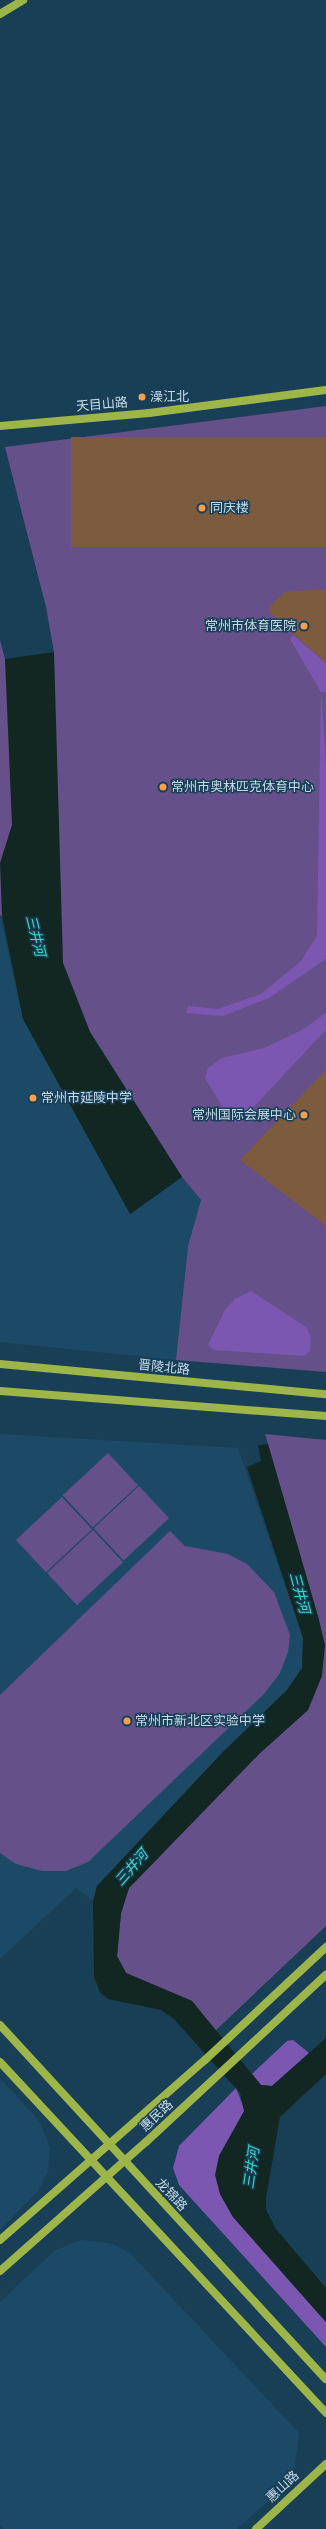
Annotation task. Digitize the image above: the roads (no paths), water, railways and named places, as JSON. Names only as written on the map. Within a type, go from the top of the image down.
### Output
[{"type":"main road","points":[[0,14],[23,0]]},
{"type":"main road","name":"天目山路","points":[[0,426],[149,413],[326,390]]},
{"type":"main road","name":"晋陵北路","points":[[0,1364],[326,1394]]},
{"type":"main road","points":[[0,1391],[326,1416]]},
{"type":"main road","name":"惠民路","points":[[0,2240],[205,2060],[326,1947]]},
{"type":"main road","name":"惠民路","points":[[0,2270],[218,2076],[326,1975]]},
{"type":"main road","name":"龙锦路","points":[[0,2025],[108,2145],[326,2380]]},
{"type":"main road","points":[[0,2062],[89,2161],[326,2413]]},
{"type":"main road","name":"惠山路","points":[[256,2529],[326,2464]]},
{"type":"water","name":"三井河","points":[[54,652],[63,963],[90,1032],[182,1177],[130,1214],[23,1019],[2,915],[0,863],[12,825],[5,659]]},
{"type":"water","name":"三井河","points":[[268,1444],[325,1645],[322,1676],[308,1710],[259,1754],[129,1888],[121,1913],[117,1956],[126,1973],[192,2001],[261,2085],[272,2086],[326,2038],[326,2074],[280,2117],[266,2198],[266,2210],[276,2229],[326,2288],[326,2322],[233,2217],[220,2194],[215,2175],[219,2156],[244,2111],[240,2093],[174,2019],[161,2010],[108,1999],[100,1992],[94,1977],[93,1901],[97,1886],[223,1752],[287,1690],[302,1668],[303,1638],[247,1467],[261,1461],[258,1445]]},
{"type":"place","name":"澡江北","points":[[142,397]]},
{"type":"place","name":"同庆楼","points":[[202,508]]},
{"type":"place","name":"常州市体育医院","points":[[304,626]]},
{"type":"place","name":"常州市奥林匹克体育中心","points":[[163,787]]},
{"type":"place","name":"常州市延陵中学","points":[[33,1098]]},
{"type":"place","name":"常州国际会展中心","points":[[304,1115]]},
{"type":"place","name":"常州市新北区实验中学","points":[[127,1721]]}]
